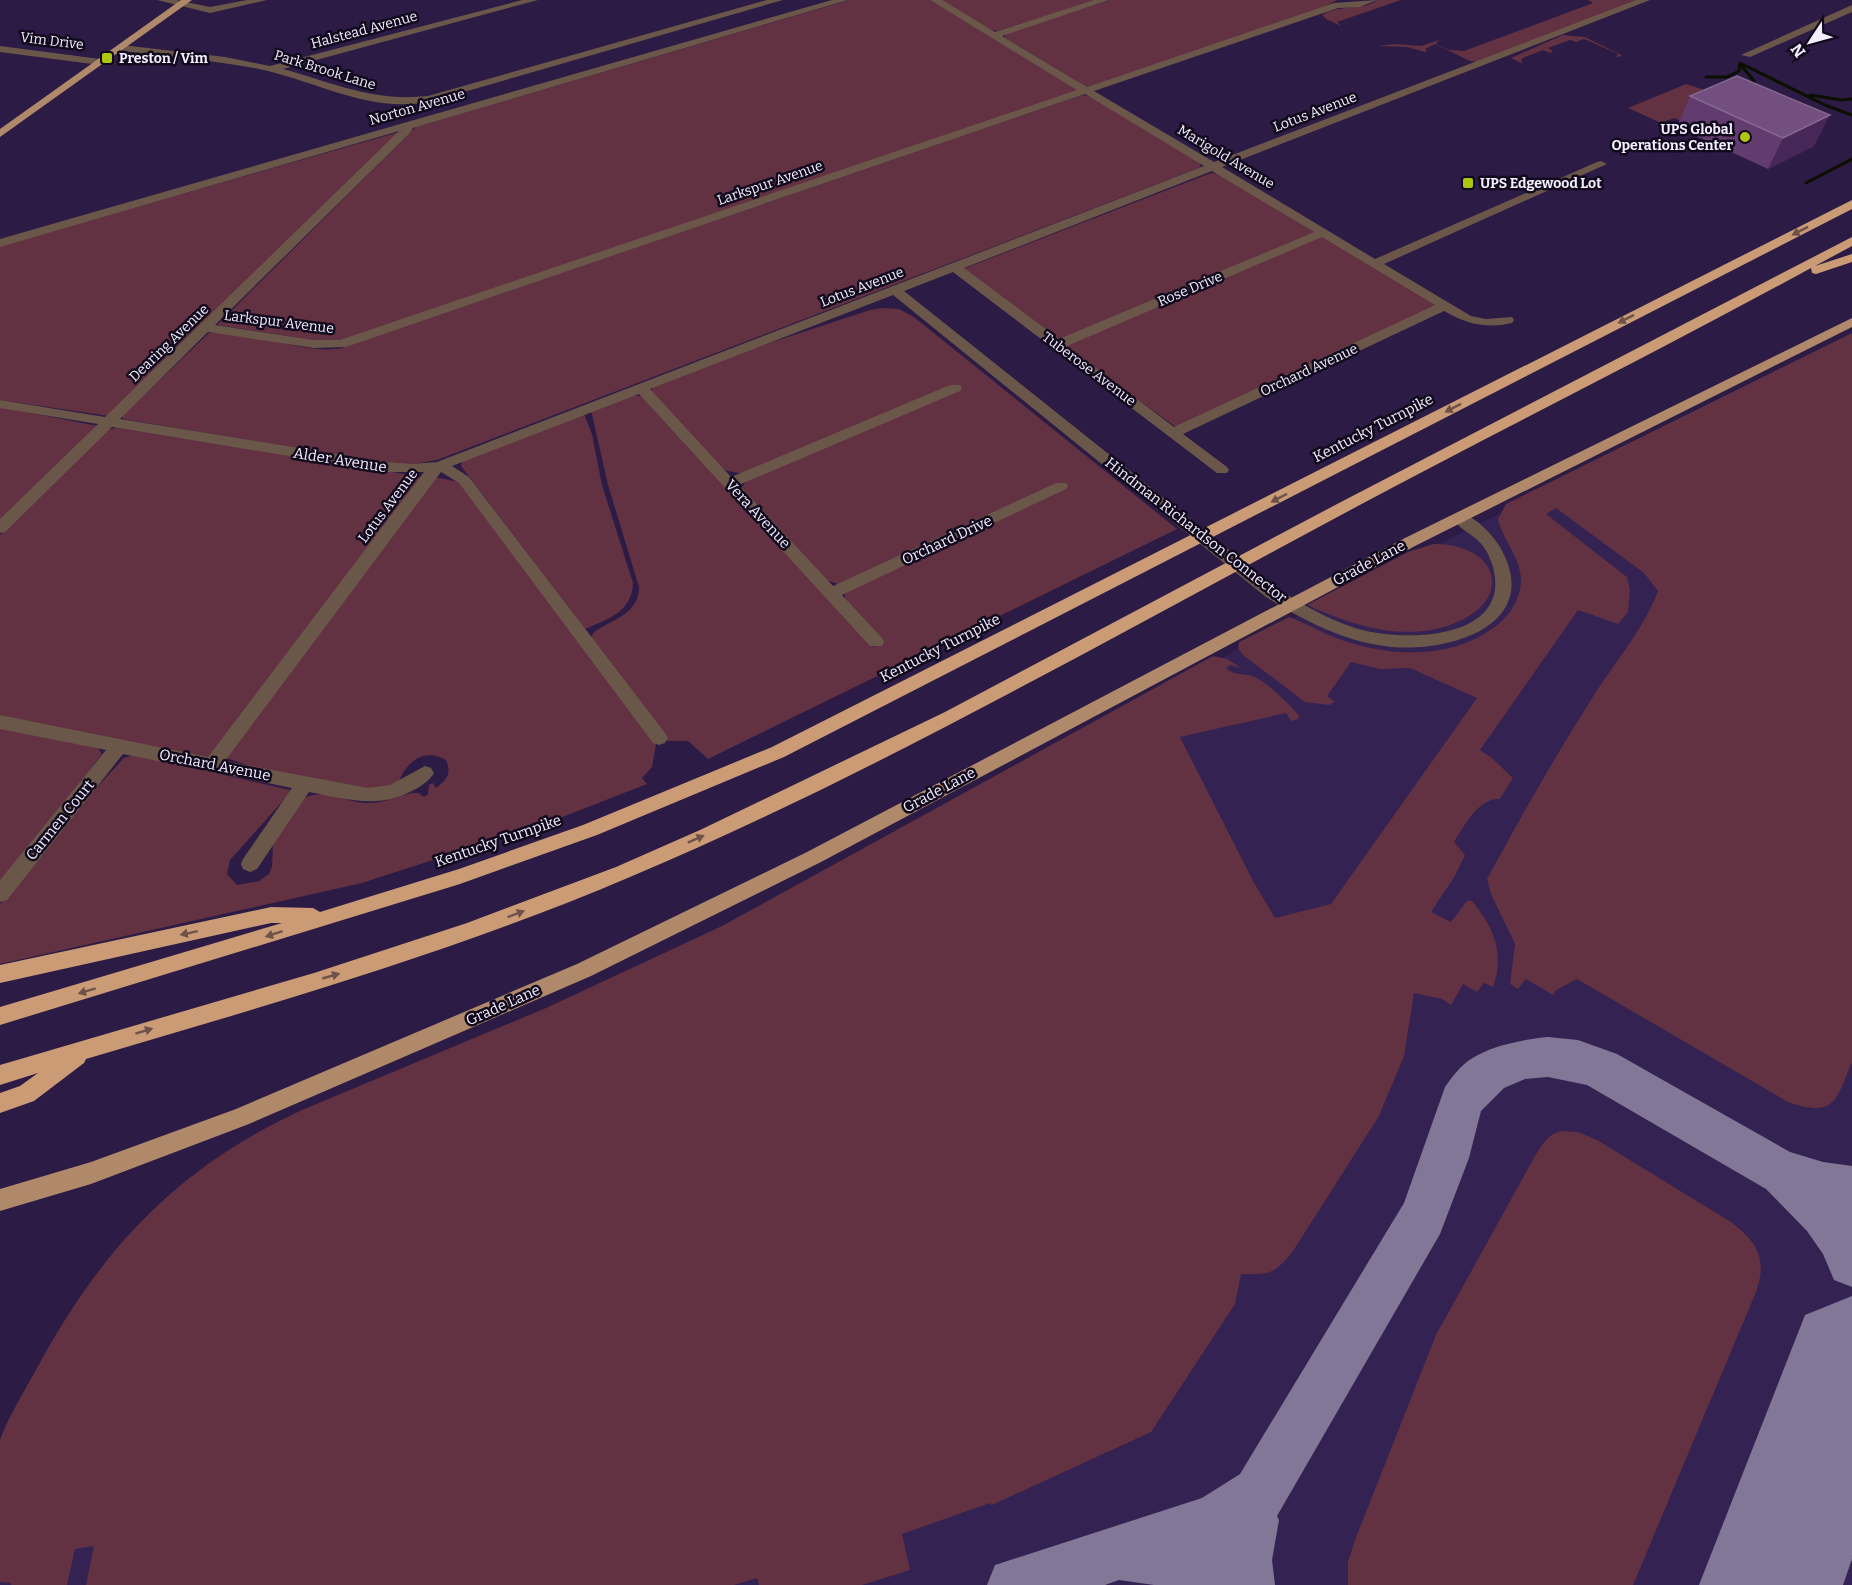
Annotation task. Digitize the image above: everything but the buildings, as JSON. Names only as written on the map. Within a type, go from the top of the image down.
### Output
[{"type":"highway","name":"Kentucky Turnpike","points":[[0,1016],[460,876],[579,834],[812,736],[1852,204]]},
{"type":"highway","points":[[0,1075],[374,964],[482,927],[623,872],[771,806],[931,726],[1766,288],[1852,240]]},
{"type":"highway","points":[[1766,288],[1852,258]]},
{"type":"highway","points":[[0,974],[271,915],[329,916]]},
{"type":"highway","points":[[0,1103],[27,1094],[88,1048]]},
{"type":"main road","points":[[0,134],[185,2]]},
{"type":"main road","name":"Grade Lane","points":[[0,1200],[102,1170],[241,1117],[584,970],[814,857],[1198,652],[1458,517],[1852,322]]},
{"type":"street","points":[[162,0],[185,2],[206,10],[219,10],[262,0]]},
{"type":"street","name":"Halstead Avenue","points":[[272,69],[533,0]]},
{"type":"street","name":"Norton Avenue","points":[[448,94],[778,0]]},
{"type":"street","name":"Norton Avenue","points":[[0,243],[843,0]]},
{"type":"street","name":"Marigold Avenue","points":[[935,0],[1467,319],[1486,323],[1507,320]]},
{"type":"street","points":[[994,35],[1104,0]]},
{"type":"street","name":"Larkspur Avenue","points":[[206,328],[314,344],[341,344],[1339,3],[1360,4],[1372,0]]},
{"type":"street","name":"Lotus Avenue","points":[[213,764],[427,478],[439,466],[640,387],[901,295],[956,268],[1645,0]]},
{"type":"street","points":[[1746,55],[1852,9]]},
{"type":"street","name":"Park Brook Lane","points":[[122,48],[272,69],[375,101],[405,103],[448,94]]},
{"type":"street","name":"Vim Drive","points":[[0,49],[100,62]]},
{"type":"street","name":"Dearing Avenue","points":[[0,528],[407,130],[406,126]]},
{"type":"street","points":[[1374,264],[1601,164]]},
{"type":"street","name":"Rose Drive","points":[[1057,345],[1322,233]]},
{"type":"street","name":"Tuberose Avenue","points":[[956,268],[1222,470]]},
{"type":"street","name":"Hindman Richardson Connector","points":[[901,295],[1272,593],[1303,613],[1334,627],[1379,639],[1422,642],[1464,633],[1487,619],[1505,595],[1504,573],[1494,549],[1481,534],[1458,517]]},
{"type":"street","name":"Orchard Avenue","points":[[1173,433],[1444,306]]},
{"type":"street","name":"Vera Avenue","points":[[640,387],[876,642]]},
{"type":"street","points":[[729,483],[955,388]]},
{"type":"street","name":"Alder Avenue","points":[[0,404],[386,467],[412,470],[439,466]]},
{"type":"street","points":[[439,466],[464,480],[658,738]]},
{"type":"street","name":"Orchard Drive","points":[[832,593],[1061,486]]},
{"type":"street","name":"Orchard Avenue","points":[[0,722],[372,797],[402,788],[425,773]]},
{"type":"street","name":"Carmen Court","points":[[0,894],[119,746]]},
{"type":"street","points":[[250,864],[305,784]]},
{"type":"shaded area","points":[[849,0],[930,0],[1079,91],[349,340],[319,341],[217,325],[416,127]]},
{"type":"shaded area","points":[[939,0],[1098,0],[997,31],[987,29]]},
{"type":"shaded area","points":[[1110,0],[1337,0],[1323,8],[1087,87],[1004,37],[1018,29]]},
{"type":"shaded area","points":[[1377,0],[1401,0],[1337,22],[1341,26],[1322,15],[1366,5]]},
{"type":"shaded area","points":[[1588,0],[1639,0],[1479,62],[1470,61],[1435,44],[1425,49],[1427,51],[1425,52],[1407,47],[1377,46],[1395,44],[1421,46],[1439,40],[1436,44],[1449,50],[1464,51],[1593,3]]},
{"type":"shaded area","points":[[1563,35],[1585,37],[1623,56],[1616,57],[1618,54],[1584,39],[1576,42],[1570,40],[1548,48],[1553,51],[1550,53],[1543,50],[1523,58],[1521,60],[1523,64],[1511,58]]},
{"type":"shaded area","points":[[1686,84],[1711,92],[1680,124],[1677,123],[1680,121],[1675,118],[1661,123],[1628,108]]},
{"type":"shaded area","points":[[1082,95],[1089,96],[1199,162],[1201,167],[437,460],[408,465],[389,464],[123,419],[122,416],[209,333],[241,334],[310,348],[342,348]]},
{"type":"shaded area","points":[[399,132],[109,416],[0,400],[0,246]]},
{"type":"shaded area","points":[[1211,173],[1219,174],[1314,232],[1057,341],[963,269]]},
{"type":"shaded area","points":[[1319,237],[1324,237],[1435,304],[1434,307],[1176,427],[1070,351],[1066,345]]},
{"type":"shaded area","points":[[899,309],[914,317],[1177,529],[708,759],[688,741],[668,741],[590,639],[594,632],[630,610],[635,604],[639,587],[608,485],[591,410],[630,395],[641,396],[873,647],[882,642],[845,599],[845,593],[838,584],[828,581],[741,489],[746,481],[743,474],[723,470],[651,391],[654,386],[742,352],[870,310]]},
{"type":"shaded area","points":[[1852,333],[1852,1062],[1842,1087],[1832,1103],[1816,1108],[1788,1102],[1577,979],[1556,990],[1553,995],[1526,979],[1518,989],[1510,984],[1515,944],[1491,894],[1487,879],[1577,722],[1636,634],[1658,591],[1644,573],[1556,508],[1546,514],[1627,577],[1630,589],[1628,612],[1618,624],[1578,610],[1480,750],[1513,778],[1500,799],[1485,803],[1479,808],[1458,835],[1454,842],[1465,855],[1455,876],[1431,912],[1451,922],[1467,901],[1472,901],[1486,921],[1495,941],[1498,963],[1493,987],[1484,983],[1477,992],[1463,984],[1451,1005],[1442,999],[1414,993],[1404,1056],[1379,1116],[1287,1259],[1271,1272],[1241,1274],[1235,1304],[1151,1432],[992,1505],[990,1503],[902,1534],[910,1570],[862,1585],[759,1585],[757,1578],[734,1585],[86,1585],[94,1546],[75,1549],[67,1585],[11,1585],[11,1583],[0,1582],[0,1441],[11,1416],[62,1325],[88,1285],[147,1215],[217,1157],[302,1110],[546,1008],[722,926],[1213,656],[1227,659],[1243,669],[1231,665],[1226,668],[1232,672],[1252,676],[1264,682],[1290,706],[1299,716],[1298,719],[1291,721],[1286,713],[1180,737],[1253,881],[1275,918],[1331,904],[1477,698],[1410,668],[1380,669],[1351,662],[1327,696],[1335,702],[1329,705],[1305,702],[1243,655],[1238,648],[1239,642],[1289,617],[1339,639],[1398,652],[1438,650],[1458,646],[1476,638],[1503,619],[1512,609],[1520,590],[1519,566],[1498,519],[1506,504]]},
{"type":"shaded area","points":[[1852,344],[1852,1585],[0,1585],[0,1477],[451,1066],[836,871],[1303,613],[1526,500]]},
{"type":"shaded area","points":[[0,407],[98,426],[0,524]]},
{"type":"shaded area","points":[[584,414],[592,434],[602,485],[633,583],[632,593],[623,608],[610,618],[585,629],[461,466],[463,460]]},
{"type":"shaded area","points":[[117,428],[417,476],[421,479],[210,760],[0,718],[0,535],[97,439],[110,429]]},
{"type":"shaded area","points":[[435,477],[459,482],[579,636],[656,744],[652,767],[642,778],[647,784],[547,823],[362,883],[0,964],[0,904],[43,855],[84,801],[124,758],[133,755],[147,757],[290,790],[289,794],[230,860],[227,874],[237,885],[259,881],[269,874],[272,866],[273,845],[304,798],[318,794],[372,803],[413,793],[424,797],[428,794],[429,785],[433,783],[436,788],[443,782],[448,772],[446,760],[432,755],[413,761],[403,772],[400,779],[402,781],[374,791],[250,766],[226,758]]},
{"type":"shaded area","points":[[1433,544],[1455,546],[1473,553],[1485,563],[1491,575],[1491,589],[1485,602],[1471,615],[1432,630],[1396,631],[1359,625],[1307,605],[1408,552]]},
{"type":"shaded area","points":[[0,728],[97,747],[102,754],[0,886]]},
{"type":"shaded area","points":[[1561,1131],[1578,1132],[1597,1140],[1731,1222],[1754,1244],[1760,1261],[1761,1270],[1756,1292],[1633,1585],[1348,1585],[1348,1562],[1355,1540],[1436,1335],[1535,1156],[1548,1138]]},
{"type":"waterway","points":[[1706,77],[1727,77],[1739,71],[1740,63],[1825,105],[1852,115]]},
{"type":"waterway","points":[[1741,65],[1754,81],[1754,88]]},
{"type":"waterway","points":[[1810,95],[1841,100],[1852,99]]},
{"type":"waterway","points":[[1806,183],[1852,159]]},
{"type":"taxiway","points":[[1208,1581],[1423,1217],[1445,1158],[1461,1102],[1473,1086],[1488,1073],[1525,1059],[1548,1057],[1578,1061],[1601,1069],[1777,1171],[1814,1183],[1852,1189]]},
{"type":"taxiway","points":[[1784,1176],[1805,1194],[1833,1225],[1852,1262]]},
{"type":"taxiway","points":[[1778,1565],[1852,1444]]},
{"type":"taxiway","points":[[1015,1585],[1209,1524],[1232,1513],[1253,1496]]},
{"type":"taxiway","points":[[1247,1585],[1244,1560],[1251,1520]]},
{"type":"taxiway","points":[[1124,1554],[1172,1561],[1208,1581]]},
{"type":"taxiway","points":[[1205,1585],[1208,1581]]},
{"type":"taxiway","points":[[1208,1581],[1213,1585]]},
{"type":"runway","points":[[1771,1585],[1852,1362]]},
{"type":"place","name":"Preston / Vim","points":[[107,58]]},
{"type":"place","name":"UPS Global Operations Center","points":[[1745,137]]},
{"type":"place","name":"UPS Edgewood Lot","points":[[1468,183]]}]
